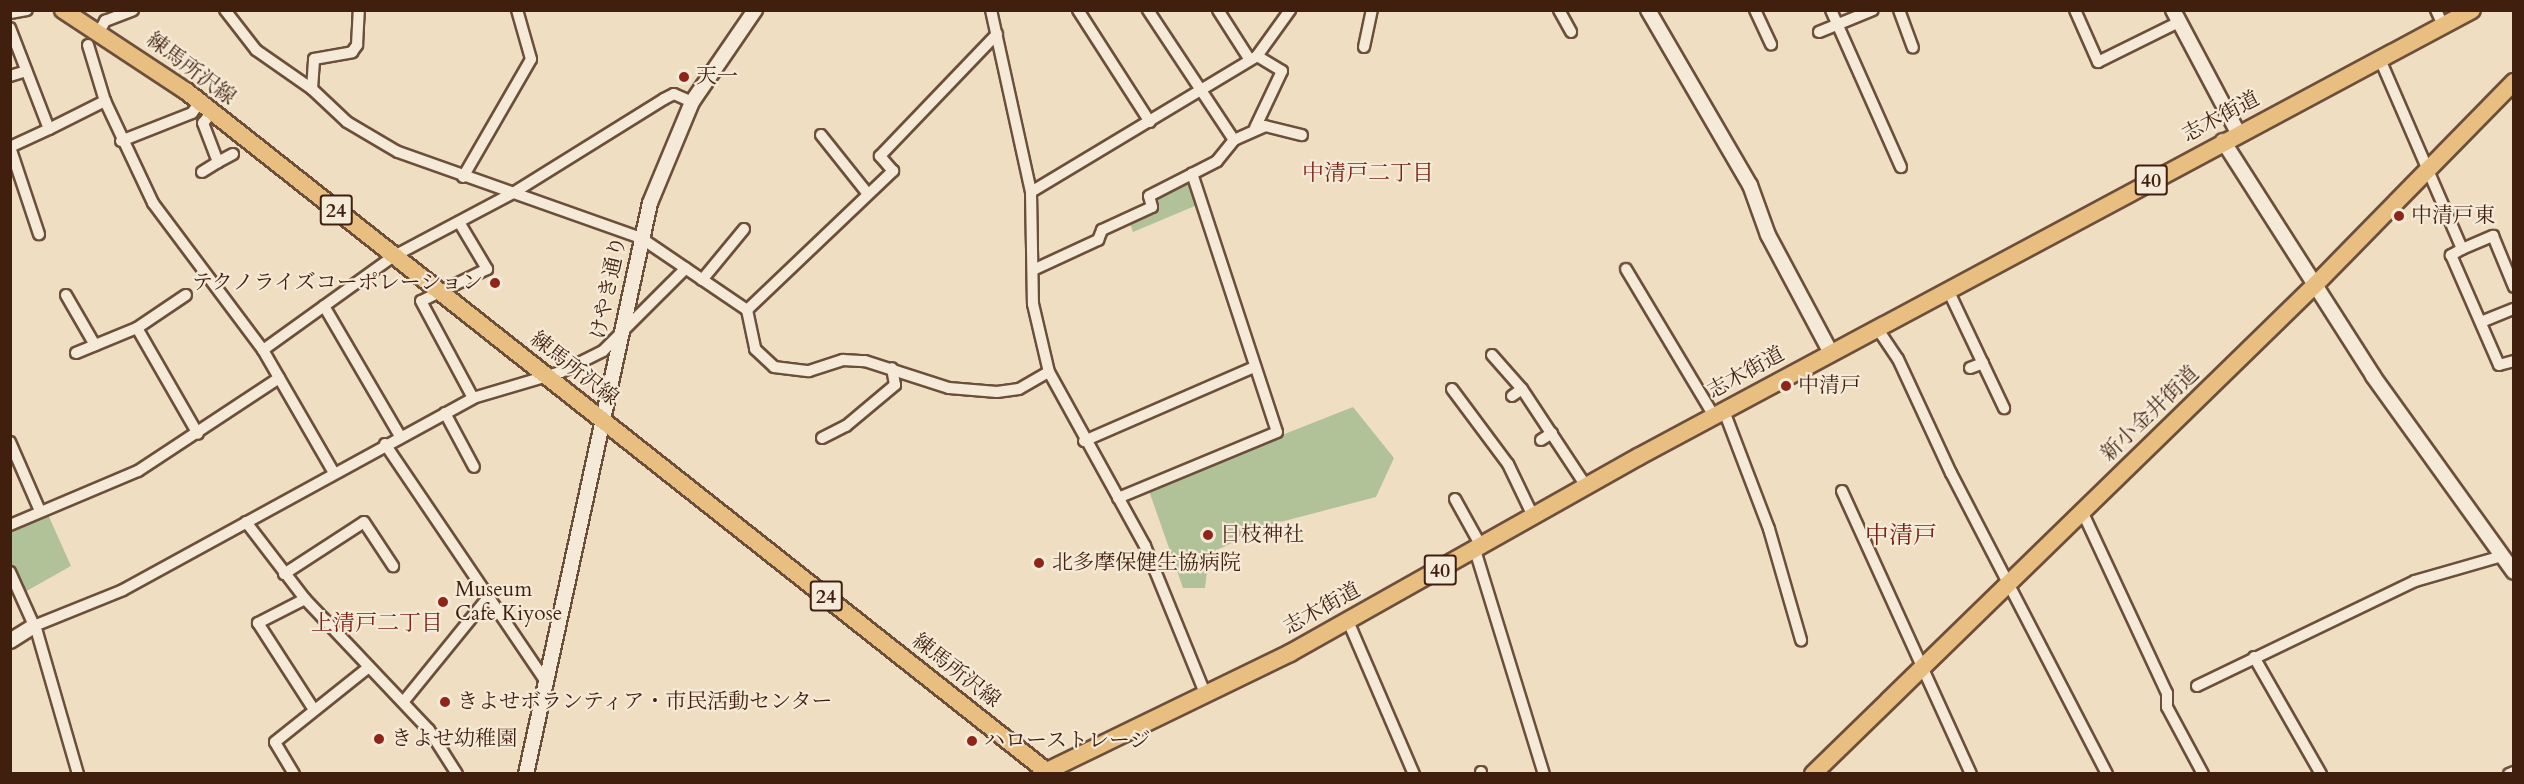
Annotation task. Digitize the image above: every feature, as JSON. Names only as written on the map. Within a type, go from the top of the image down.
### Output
[{"type":"main road","name":"練馬所沢線","points":[[63,10],[99,32],[206,107],[1046,773]]},
{"type":"main road","name":"志木街道","points":[[1046,773],[1348,621],[1719,413],[2379,57],[2439,18],[2472,10]]},
{"type":"main road","name":"新小金井街道","points":[[1813,774],[2315,285],[2514,82]]},
{"type":"street","points":[[10,13],[27,10]]},
{"type":"street","points":[[99,32],[105,21],[133,10]]},
{"type":"street","points":[[225,10],[255,50],[312,89],[347,122],[399,152],[463,177],[641,238],[747,310],[755,349],[774,367],[809,371],[843,360],[892,368],[949,388],[997,392],[1019,389],[1049,372]]},
{"type":"street","points":[[312,89],[314,59],[352,52],[357,45],[359,10]]},
{"type":"street","points":[[463,177],[531,59],[517,10]]},
{"type":"street","name":"けやき通り","points":[[526,774],[641,238],[662,167],[693,102],[754,10]]},
{"type":"street","points":[[991,10],[1030,192],[1033,304],[1049,372],[1084,441],[1145,546],[1206,693]]},
{"type":"street","points":[[1077,10],[1150,122]]},
{"type":"street","points":[[1148,10],[1234,140]]},
{"type":"street","points":[[1033,270],[1098,240],[1102,230],[1152,207],[1149,196],[1217,161],[1234,140],[1255,128],[1282,70],[1253,58],[1218,10]]},
{"type":"street","points":[[1030,192],[1150,122],[1253,58],[1290,10]]},
{"type":"street","points":[[1364,47],[1372,10]]},
{"type":"street","points":[[1559,10],[1571,32]]},
{"type":"street","points":[[1648,10],[1750,185],[1768,235],[1831,352]]},
{"type":"street","points":[[1755,10],[1771,45]]},
{"type":"street","points":[[1831,10],[1901,167]]},
{"type":"street","points":[[1819,32],[1873,10]]},
{"type":"street","points":[[1899,10],[1913,48]]},
{"type":"street","points":[[2074,10],[2098,62],[2176,16],[2230,137],[2315,285],[2514,572]]},
{"type":"street","points":[[10,28],[49,129]]},
{"type":"street","points":[[747,310],[894,171],[880,156],[997,34]]},
{"type":"street","points":[[88,45],[105,100],[121,141],[153,202],[263,350],[334,473]]},
{"type":"street","points":[[2379,57],[2462,249]]},
{"type":"street","points":[[10,76],[26,71]]},
{"type":"street","points":[[263,350],[394,256],[513,193],[674,94],[693,102]]},
{"type":"street","points":[[39,234],[10,147],[105,100]]},
{"type":"street","points":[[121,141],[206,107]]},
{"type":"street","points":[[206,107],[203,123],[218,162]]},
{"type":"street","points":[[1255,128],[1302,135]]},
{"type":"street","points":[[821,135],[868,194]]},
{"type":"street","points":[[202,171],[233,154]]},
{"type":"street","points":[[1118,498],[1277,432],[1192,174]]},
{"type":"street","points":[[459,222],[487,269],[421,301],[472,398]]},
{"type":"street","points":[[702,279],[744,229]]},
{"type":"street","points":[[2514,287],[2493,236],[2451,255],[2499,365],[2514,361]]},
{"type":"street","points":[[10,641],[34,626],[79,612],[472,398],[546,376],[620,338],[686,268]]},
{"type":"street","points":[[1626,268],[1719,413],[1769,529],[1801,640]]},
{"type":"street","points":[[1948,290],[2004,408]]},
{"type":"street","points":[[66,295],[95,345]]},
{"type":"street","points":[[76,352],[137,328],[186,295]]},
{"type":"street","points":[[324,306],[400,436]]},
{"type":"street","points":[[2481,322],[2514,309]]},
{"type":"street","points":[[137,328],[198,434]]},
{"type":"street","points":[[1877,328],[1898,359],[1951,473],[2010,581],[2107,774]]},
{"type":"street","points":[[1492,355],[1522,389],[1586,486]]},
{"type":"street","points":[[1970,368],[1983,363]]},
{"type":"street","points":[[1084,441],[1254,367]]},
{"type":"street","points":[[822,438],[846,426],[895,384],[892,368]]},
{"type":"street","points":[[10,525],[109,485],[198,434],[279,378]]},
{"type":"street","points":[[1452,389],[1508,464],[1533,516]]},
{"type":"street","points":[[1512,396],[1522,389]]},
{"type":"street","points":[[445,413],[474,467]]},
{"type":"street","points":[[1541,440],[1552,433]]},
{"type":"street","points":[[10,442],[40,511]]},
{"type":"street","points":[[385,444],[486,600],[546,682]]},
{"type":"street","points":[[1842,491],[1971,774]]},
{"type":"street","points":[[1455,499],[1478,548],[1544,774]]},
{"type":"street","points":[[2082,512],[2180,744],[2203,774]]},
{"type":"street","points":[[246,522],[305,599],[404,701],[457,774]]},
{"type":"street","points":[[284,574],[364,522],[393,566]]},
{"type":"street","points":[[2197,686],[2415,581],[2502,556]]},
{"type":"street","points":[[10,572],[34,626],[78,774]]},
{"type":"street","points":[[305,599],[258,623],[314,710]]},
{"type":"street","points":[[404,701],[486,600]]},
{"type":"street","points":[[1348,621],[1414,774]]},
{"type":"street","points":[[2254,657],[2320,774]]},
{"type":"street","points":[[294,774],[275,742],[369,667]]},
{"type":"street","points":[[2509,774],[2514,772]]},
{"type":"green space","points":[[1192,174],[1202,203],[1133,232],[1128,218],[1152,207],[1149,196]]},
{"type":"green space","points":[[1353,407],[1394,458],[1376,497],[1269,525],[1209,554],[1205,588],[1183,588],[1148,488]]},
{"type":"green space","points":[[46,510],[71,566],[23,593],[11,563],[10,528]]},
{"type":"place","name":"天一","points":[[684,77]]},
{"type":"place","name":"中清戸東","points":[[2399,216]]},
{"type":"place","name":"テクノライズコーポレーション","points":[[495,283]]},
{"type":"place","name":"中清戸","points":[[1786,386]]},
{"type":"place","name":"日枝神社","points":[[1208,535]]},
{"type":"place","name":"北多摩保健生協病院","points":[[1039,563]]},
{"type":"place","name":"Museum Cafe Kiyose","points":[[443,602]]},
{"type":"place","name":"きよせボランティア・市民活動センター","points":[[445,702]]},
{"type":"place","name":"きよせ幼稚園","points":[[379,739]]},
{"type":"place","name":"ハローストレージ","points":[[972,741]]},
{"type":"district","name":"中清戸二丁目","points":[[1368,174]]},
{"type":"district","name":"中清戸","points":[[1901,536]]},
{"type":"district","name":"上清戸二丁目","points":[[377,624]]}]
